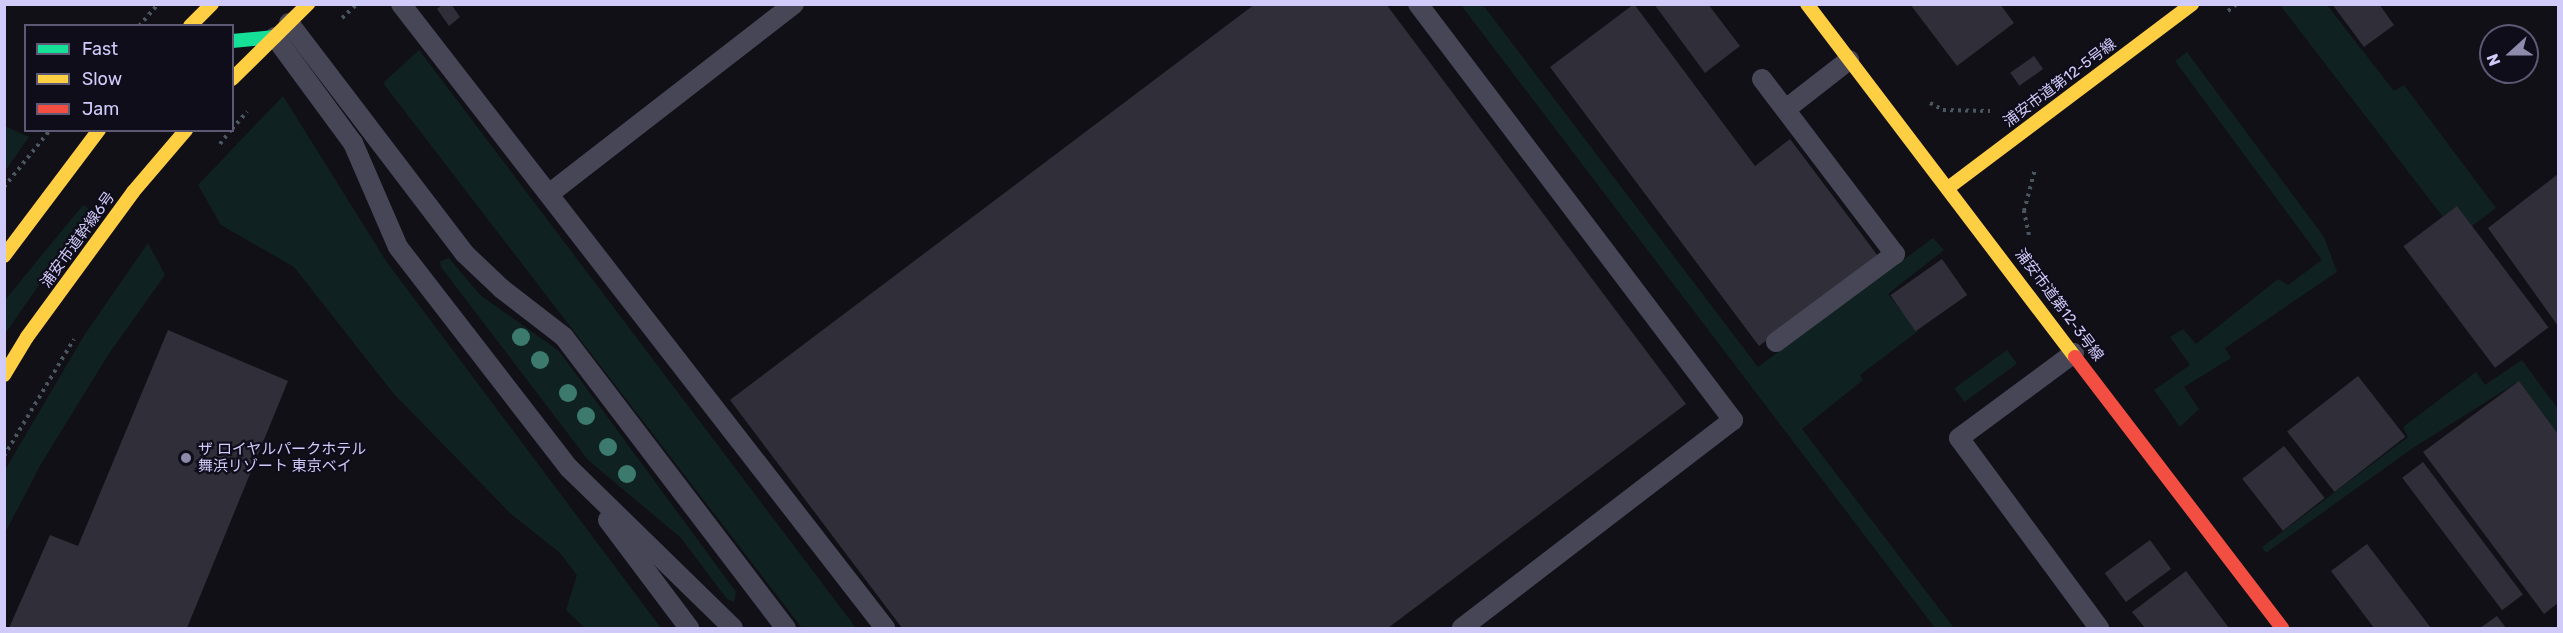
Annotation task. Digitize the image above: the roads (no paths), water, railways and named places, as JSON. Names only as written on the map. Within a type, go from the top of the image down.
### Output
[{"type":"street","points":[[192,24],[212,4]]},
{"type":"street","points":[[234,78],[308,4]]},
{"type":"street","name":"浦安市道第12-3号線","points":[[1807,4],[2282,628]]},
{"type":"street","name":"浦安市道第12-5号線","points":[[1948,188],[2192,4]]},
{"type":"street","points":[[234,41],[282,30]]},
{"type":"street","points":[[4,255],[97,132]]},
{"type":"street","name":"浦安市道幹線6号","points":[[4,375],[27,337],[133,192],[184,132]]},
{"type":"lane","points":[[402,4],[885,628]]},
{"type":"lane","points":[[549,194],[794,4]]},
{"type":"lane","points":[[1418,4],[1733,420],[1462,628]]},
{"type":"lane","points":[[282,30],[353,143],[398,247],[689,628]]},
{"type":"lane","points":[[282,30],[464,253],[502,289],[564,338],[786,628]]},
{"type":"lane","points":[[1786,109],[1849,60]]},
{"type":"lane","points":[[1762,79],[1895,254],[1776,342]]},
{"type":"lane","points":[[2074,352],[1959,438],[2099,628]]},
{"type":"lane","points":[[569,468],[733,628]]},
{"type":"place","name":"ザ ロイヤルパークホテル 舞浜リゾート 東京ベイ","points":[[186,458]]}]
